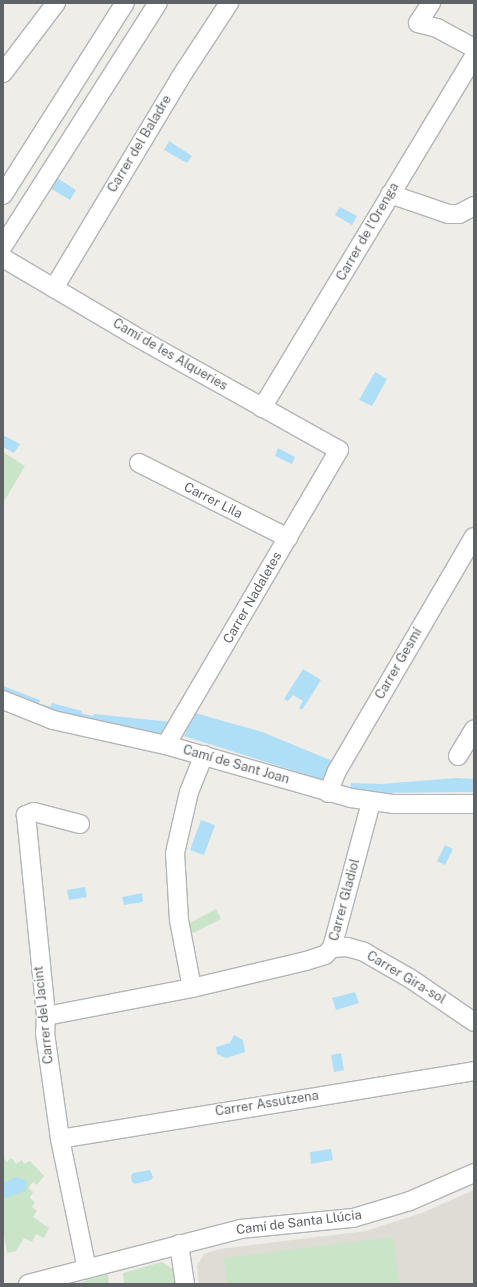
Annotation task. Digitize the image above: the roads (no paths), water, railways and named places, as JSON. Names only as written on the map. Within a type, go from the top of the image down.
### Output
[{"type":"street","points":[[3,73],[56,3]]},
{"type":"street","points":[[3,195],[125,3]]},
{"type":"street","points":[[3,246],[158,3]]},
{"type":"street","name":"Carrer del Baladre","points":[[54,288],[180,78],[229,3]]},
{"type":"street","points":[[431,3],[418,23],[437,28],[474,48]]},
{"type":"street","name":"Carrer de l'Orenga","points":[[262,408],[474,57]]},
{"type":"street","points":[[390,194],[448,214],[459,214],[474,206]]},
{"type":"street","name":"Camí de les Alqueries","points":[[3,258],[262,408],[339,450]]},
{"type":"street","name":"Carrer Nadaletes","points":[[166,745],[339,450]]},
{"type":"street","name":"Carrer Lila","points":[[139,463],[288,538]]},
{"type":"street","name":"Carrer Gesmí","points":[[335,781],[474,537]]},
{"type":"street","name":"Carrer Gesmí","points":[[335,781],[474,552]]},
{"type":"street","name":"Camí de Sant Joan","points":[[3,700],[53,720],[204,755],[335,781],[371,802],[474,804]]},
{"type":"street","points":[[458,756],[474,729]]},
{"type":"street","points":[[192,988],[179,920],[174,873],[174,853],[189,792],[204,755]]},
{"type":"street","name":"Carrer Gladiol","points":[[46,1016],[192,988],[314,960],[332,948],[371,802]]},
{"type":"street","name":"Carrer del Jacint","points":[[80,824],[34,812],[26,815],[46,1016],[45,1032],[60,1139],[87,1269]]},
{"type":"street","name":"Carrer Gira-sol","points":[[332,948],[347,948],[364,952],[411,979],[474,1022]]},
{"type":"street","name":"Carrer Assutzena","points":[[60,1139],[474,1070]]},
{"type":"street","name":"Camí de Santa Llúcia","points":[[28,1284],[179,1244],[248,1228],[353,1218],[410,1201],[474,1173]]},
{"type":"street","points":[[179,1244],[185,1284]]},
{"type":"water","points":[[169,141],[192,156],[187,163],[164,150]]},
{"type":"water","points":[[57,178],[76,190],[70,200],[50,188]]},
{"type":"water","points":[[340,207],[357,216],[352,225],[335,215]]},
{"type":"water","points":[[375,372],[387,379],[372,406],[359,400]]},
{"type":"water","points":[[3,435],[20,444],[14,453],[3,447]]},
{"type":"water","points":[[278,448],[295,457],[292,464],[275,456]]},
{"type":"water","points":[[303,669],[321,680],[302,710],[299,708],[303,701],[293,695],[288,701],[284,699]]},
{"type":"water","points":[[3,686],[40,700],[37,708],[3,694]]},
{"type":"water","points":[[52,703],[82,711],[79,720],[48,712]]},
{"type":"water","points":[[195,713],[262,732],[335,762],[326,781],[184,736]]},
{"type":"water","points":[[94,714],[172,722],[165,734],[103,726],[90,722]]},
{"type":"water","points":[[456,778],[474,779],[474,792],[379,793],[350,789],[351,783],[381,784]]},
{"type":"water","points":[[201,820],[215,825],[204,855],[190,850]]},
{"type":"water","points":[[445,845],[453,849],[445,865],[437,861]]},
{"type":"water","points":[[85,887],[87,897],[69,900],[67,890]]},
{"type":"water","points":[[142,893],[143,902],[124,905],[122,897]]},
{"type":"water","points":[[355,992],[359,1003],[336,1010],[332,998]]},
{"type":"water","points":[[234,1035],[243,1040],[245,1052],[226,1058],[217,1054],[216,1047],[230,1043]]},
{"type":"water","points":[[341,1053],[344,1070],[334,1072],[331,1055]]},
{"type":"water","points":[[331,1149],[333,1160],[311,1164],[310,1152]]},
{"type":"water","points":[[150,1170],[153,1177],[151,1180],[135,1184],[132,1182],[131,1176],[133,1173]]},
{"type":"water","points":[[16,1177],[27,1181],[26,1190],[7,1198],[3,1195],[3,1183]]},
{"type":"waterway","points":[[41,706],[55,710]]},
{"type":"waterway","points":[[76,714],[96,719]]}]
